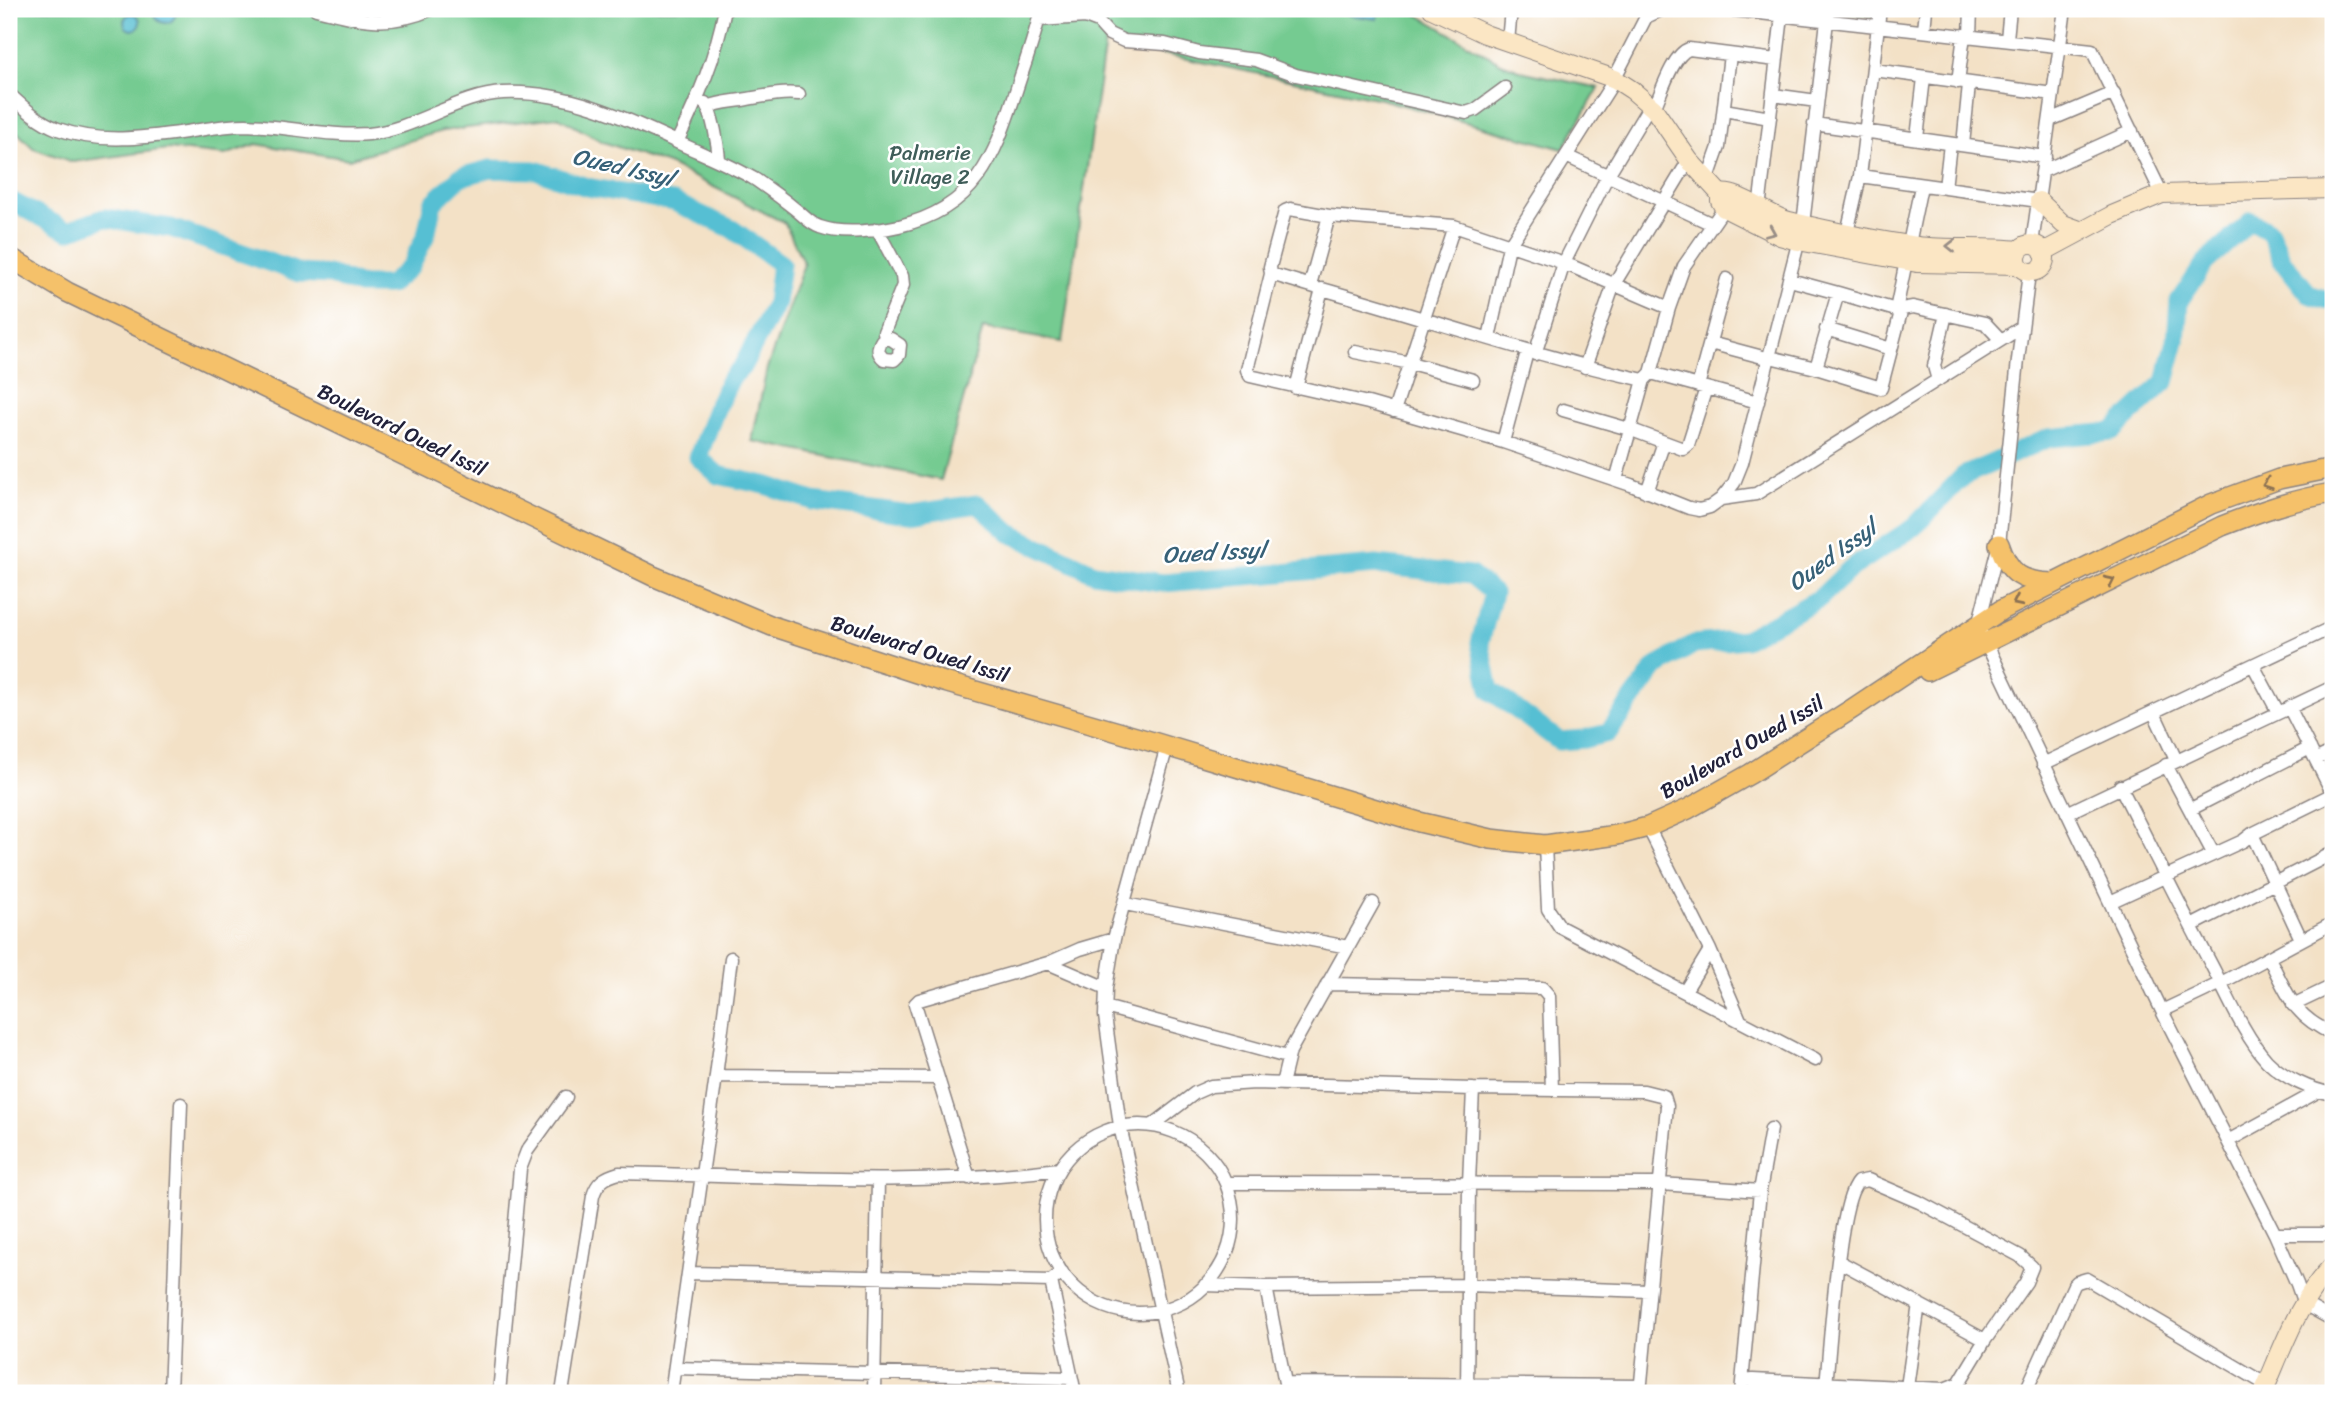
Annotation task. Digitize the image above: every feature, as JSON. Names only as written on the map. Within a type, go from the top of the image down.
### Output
[{"type":"main road","name":"Boulevard Oued Issil","points":[[9,257],[90,303],[593,547],[725,608],[772,626],[943,682],[1419,822],[1490,839],[1545,845],[1586,841],[1648,827],[1750,774],[1852,709],[1981,635],[2222,526],[2263,510],[2333,493]]},
{"type":"main road","name":"Boulevard Oued Issil","points":[[1981,635],[2001,610],[2211,504],[2280,479],[2333,468]]},
{"type":"main road","points":[[1999,544],[2005,561],[2017,575],[2039,583],[2055,583]]},
{"type":"street","points":[[316,9],[362,21],[380,22],[432,9]]},
{"type":"street","points":[[677,142],[699,96],[721,31],[725,9]]},
{"type":"street","points":[[1432,9],[1508,42],[1615,79],[1652,107],[1717,194],[1770,232],[1847,233],[1908,253]]},
{"type":"street","points":[[1508,42],[1511,9]]},
{"type":"street","points":[[1489,338],[1509,246],[1615,79],[1646,17],[1663,9]]},
{"type":"street","points":[[1723,9],[2089,49],[2095,52],[2162,194]]},
{"type":"street","points":[[1847,233],[1860,176],[1880,9]]},
{"type":"street","points":[[1924,30],[1926,9]]},
{"type":"street","points":[[1945,188],[1957,144],[1966,35],[1971,9]]},
{"type":"street","points":[[2007,39],[2010,9]]},
{"type":"street","points":[[2065,9],[2039,201],[2028,256],[2002,522],[1981,635],[2162,1011],[2275,1234],[2304,1304],[2333,1320]]},
{"type":"street","points":[[9,94],[30,113],[57,129],[113,139],[175,134],[223,125],[368,134],[416,123],[469,101],[502,93],[571,101],[618,115],[719,159],[757,181],[819,227],[851,230],[898,226],[923,219],[960,196],[981,175],[992,159],[1004,129],[1040,14],[1085,17],[1098,22],[1109,34],[1124,41],[1165,44],[1199,53],[1256,60],[1296,75],[1466,113],[1475,110],[1505,88]]},
{"type":"street","points":[[1759,209],[1782,16]]},
{"type":"street","points":[[1669,308],[1564,263],[1454,226],[1329,216],[1287,209],[1270,267],[1271,274],[1247,370],[1250,376],[1394,411],[1503,442],[1699,510],[1710,507],[1728,492],[1738,474],[1790,280],[1800,233],[1828,21]]},
{"type":"street","points":[[1503,442],[1531,353],[1564,263],[1608,175],[1652,107],[1677,58],[1684,50],[1689,49],[1776,60]]},
{"type":"street","points":[[1616,480],[1629,429],[1688,256],[1712,224],[1730,55]]},
{"type":"street","points":[[1874,70],[2053,93]]},
{"type":"street","points":[[1917,138],[1924,78]]},
{"type":"street","points":[[709,107],[767,93],[799,94]]},
{"type":"street","points":[[2050,120],[2114,93]]},
{"type":"street","points":[[1773,95],[1817,101]]},
{"type":"street","points":[[699,96],[709,107],[718,140],[719,159]]},
{"type":"street","points":[[1724,110],[1770,118]]},
{"type":"street","points":[[1814,124],[2045,157]]},
{"type":"street","points":[[2043,171],[2132,131]]},
{"type":"street","points":[[1566,156],[1712,224]]},
{"type":"street","points":[[1585,367],[1615,284],[1689,160]]},
{"type":"street","points":[[1860,176],[2039,201],[2063,224],[2082,231]]},
{"type":"street","points":[[1883,386],[1921,186]]},
{"type":"street","points":[[1717,194],[1733,193],[1784,220],[1800,233],[1908,253],[2028,256],[2162,194],[2333,189]]},
{"type":"street","points":[[1296,388],[1329,216]]},
{"type":"street","points":[[1394,411],[1454,226]]},
{"type":"street","points":[[877,229],[902,276],[903,285],[889,316],[884,332],[886,339]]},
{"type":"street","points":[[1271,274],[1424,318],[1531,353],[1585,367],[1702,387],[1758,402]]},
{"type":"street","points":[[1563,410],[1629,429],[1683,449],[1687,447],[1727,279]]},
{"type":"street","points":[[1790,280],[1899,309],[1913,307],[1985,323],[2001,340]]},
{"type":"street","points":[[1816,368],[1838,293]]},
{"type":"street","points":[[1938,380],[1934,366],[1946,314]]},
{"type":"street","points":[[1721,499],[1756,494],[2022,327]]},
{"type":"street","points":[[1826,329],[1891,349]]},
{"type":"street","points":[[1710,343],[1816,368],[1878,388],[1883,386]]},
{"type":"street","points":[[1355,352],[1473,380]]},
{"type":"street","points":[[1883,386],[1898,405]]},
{"type":"street","points":[[1647,492],[1664,442]]},
{"type":"street","points":[[2043,764],[2333,627]]},
{"type":"street","points":[[2110,902],[2243,841],[2333,794],[2314,753],[2253,665]]},
{"type":"street","points":[[2067,813],[2333,687]]},
{"type":"street","points":[[2154,713],[2171,762],[2213,853]]},
{"type":"street","points":[[1167,746],[1114,939],[1105,1007],[1120,1126],[1179,1393]]},
{"type":"street","points":[[2191,809],[2314,753],[2333,751]]},
{"type":"street","points":[[2120,786],[2256,1047],[2269,1062],[2286,1074],[2319,1091],[2333,1094]]},
{"type":"street","points":[[1648,827],[1710,950],[1741,1020]]},
{"type":"street","points":[[2252,834],[2301,939]]},
{"type":"street","points":[[1545,845],[1548,909],[1555,923],[1815,1060]]},
{"type":"street","points":[[2191,926],[2333,853]]},
{"type":"street","points":[[1282,1084],[1287,1057],[1373,903]]},
{"type":"street","points":[[1125,904],[1348,947]]},
{"type":"street","points":[[2162,1011],[2221,983],[2333,923]]},
{"type":"street","points":[[969,1178],[915,1007],[917,1002],[1048,963],[1080,949],[1114,939]]},
{"type":"street","points":[[1685,991],[1710,950]]},
{"type":"street","points":[[671,1393],[731,958]]},
{"type":"street","points":[[2269,958],[2293,1005],[2302,1016],[2333,1034]]},
{"type":"street","points":[[1048,963],[1106,988]]},
{"type":"street","points":[[1327,984],[1542,988],[1549,996],[1552,1090]]},
{"type":"street","points":[[2293,1005],[2333,986]]},
{"type":"street","points":[[1105,1007],[1287,1057]]},
{"type":"street","points":[[716,1076],[937,1078]]},
{"type":"street","points":[[1153,1125],[1195,1093],[1211,1086],[1282,1084],[1644,1091],[1664,1096],[1667,1106],[1661,1184],[1641,1389],[1286,1388],[1266,1287]]},
{"type":"street","points":[[1467,1388],[1473,1089]]},
{"type":"street","points":[[2228,1141],[2319,1091]]},
{"type":"street","points":[[499,1393],[520,1169],[527,1151],[566,1097]]},
{"type":"street","points":[[170,1393],[181,1104]]},
{"type":"street","points":[[1153,1125],[1184,1135],[1209,1155],[1226,1183],[1233,1210],[1231,1237],[1222,1263],[1205,1285],[1185,1301],[1161,1310],[1133,1312],[1105,1307],[1081,1293],[1062,1272],[1050,1247],[1045,1221],[1046,1203],[1059,1169],[1084,1143],[1120,1126],[1153,1125]]},
{"type":"street","points":[[1772,1129],[1760,1191],[1742,1387],[1826,1385],[1944,1389],[1959,1383],[2032,1270],[2028,1261],[2020,1256],[1919,1202],[1868,1180],[1858,1182],[1849,1196],[1838,1261],[1826,1385]]},
{"type":"street","points":[[562,1393],[593,1196],[598,1184],[611,1175],[619,1173],[878,1180],[969,1178],[1059,1169]]},
{"type":"street","points":[[874,1393],[878,1180]]},
{"type":"street","points":[[1226,1183],[1661,1184],[1760,1191]]},
{"type":"street","points":[[2275,1234],[2333,1234]]},
{"type":"street","points":[[1838,1261],[1985,1340]]},
{"type":"street","points":[[2025,1393],[2074,1285],[2087,1279],[2265,1389],[2304,1304],[2333,1265]]},
{"type":"street","points":[[688,1273],[1051,1281],[1062,1272]]},
{"type":"street","points":[[1051,1281],[1075,1393]]},
{"type":"street","points":[[1205,1285],[1467,1285],[1649,1291]]},
{"type":"street","points":[[1907,1387],[1919,1304]]},
{"type":"street","points":[[675,1368],[1071,1378]]},
{"type":"green space","name":"Palmerie Village 2","points":[[9,9],[1408,9],[1501,63],[1525,72],[1599,88],[1563,149],[1381,99],[1105,42],[1062,342],[983,328],[941,480],[752,441],[767,368],[804,264],[785,223],[668,164],[603,142],[558,117],[442,131],[349,159],[256,144],[225,155],[168,149],[73,162],[33,148],[9,124]]},
{"type":"green space","points":[[1807,9],[1880,9],[1879,17]]},
{"type":"water","points":[[153,9],[176,9],[173,20],[165,23],[157,19]]},
{"type":"water","points":[[1349,9],[1378,11],[1377,19],[1348,15]]},
{"type":"water","points":[[129,14],[135,14],[140,22],[138,28],[129,30],[124,25],[124,19]]},
{"type":"waterway","name":"Oued Issyl","points":[[9,200],[68,231],[104,218],[171,228],[300,273],[331,275],[360,285],[390,285],[410,267],[426,235],[433,203],[460,177],[490,169],[535,170],[587,187],[674,202],[732,229],[781,264],[776,303],[742,367],[731,378],[698,457],[718,475],[765,485],[813,501],[910,514],[978,504],[1010,533],[1094,573],[1163,583],[1376,565],[1471,575],[1493,593],[1480,643],[1490,690],[1559,741],[1608,733],[1656,667],[1694,644],[1745,639],[1820,598],[1850,569],[1914,527],[1963,476],[2049,438],[2112,432],[2165,382],[2176,341],[2179,301],[2205,263],[2251,221],[2270,232],[2282,260],[2309,294],[2333,302]]}]
